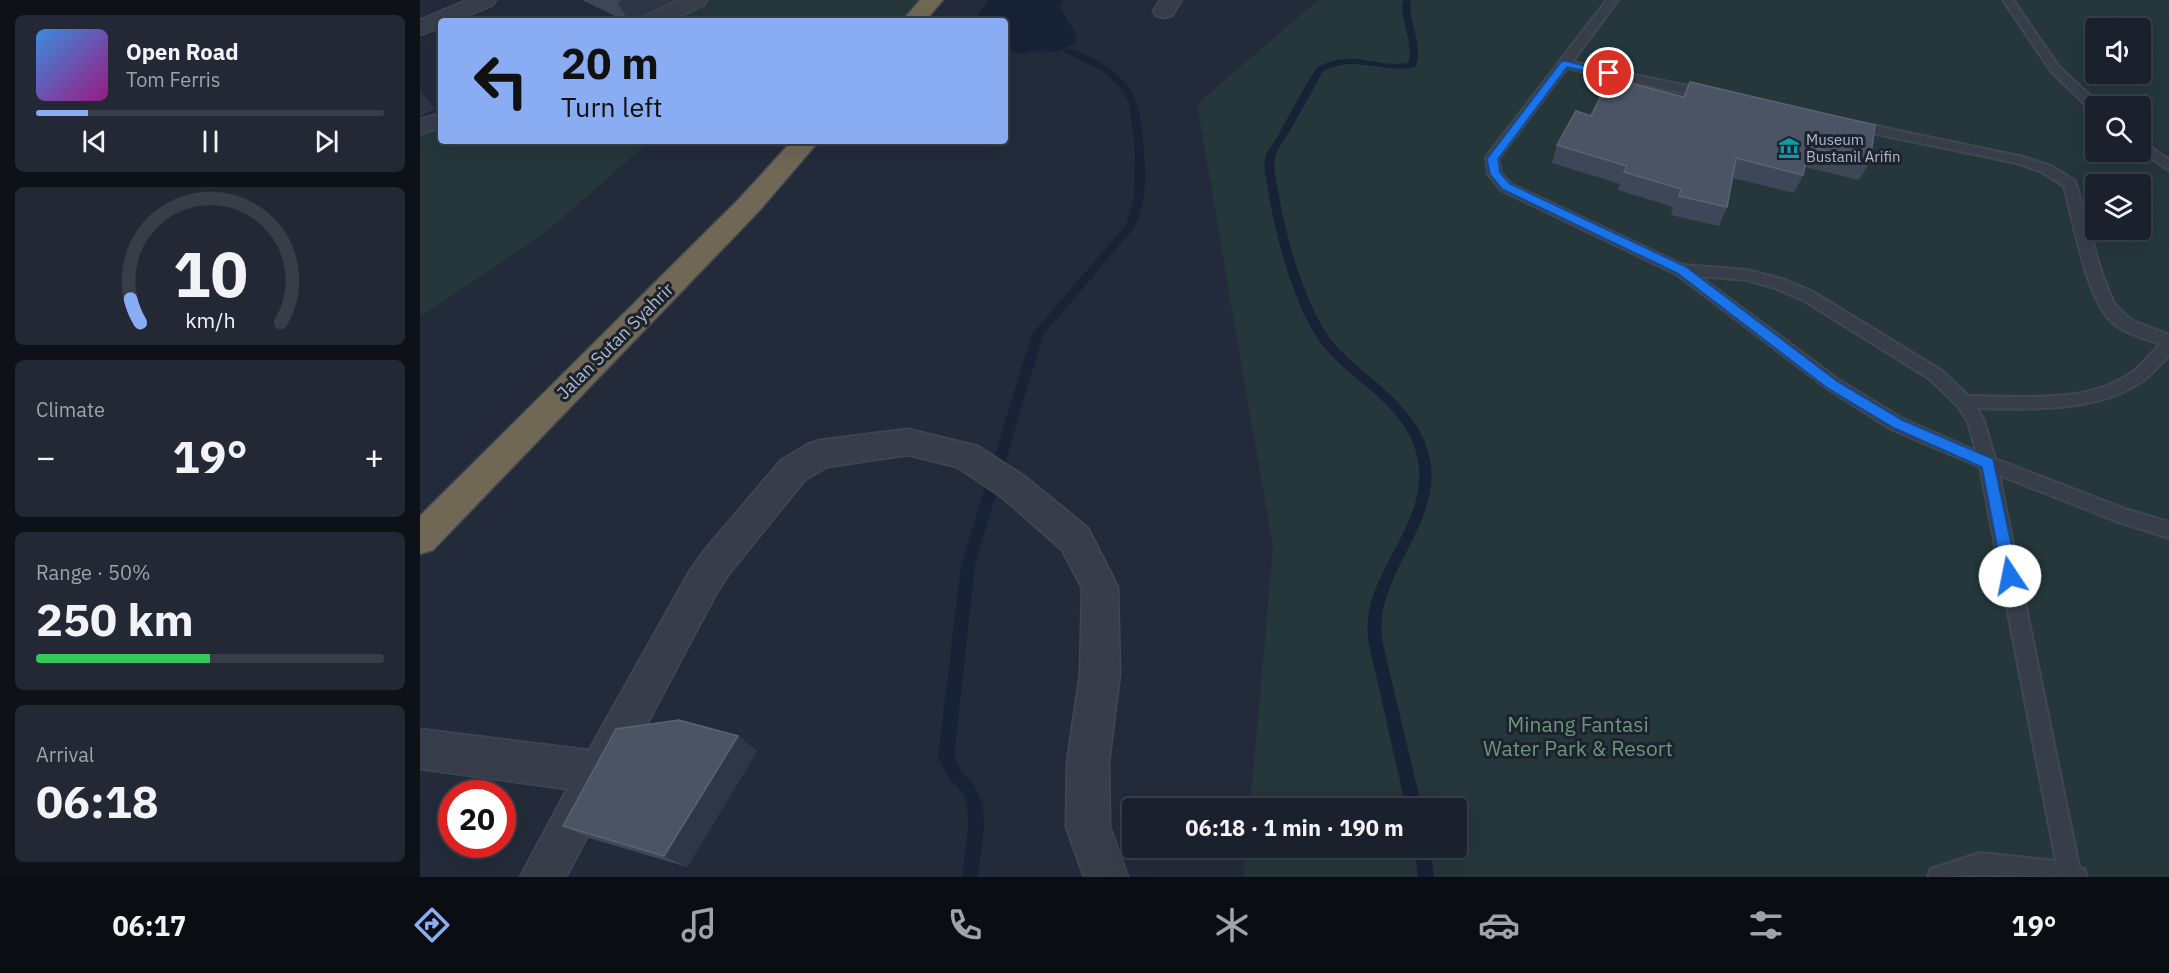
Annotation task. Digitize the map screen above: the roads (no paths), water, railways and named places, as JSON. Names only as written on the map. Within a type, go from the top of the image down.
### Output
[{"type":"highway","points":[[917,18],[932,0]]},
{"type":"highway","name":"Jalan Sutan Syahrir","points":[[420,539],[748,205],[803,144]]},
{"type":"street","points":[[443,18],[485,0]]},
{"type":"street","points":[[658,18],[696,0]]},
{"type":"street","points":[[420,28],[438,20]]},
{"type":"street","points":[[420,127],[438,121]]},
{"type":"street","points":[[542,877],[702,584],[716,563],[793,470],[820,454],[908,442],[966,456],[1015,488],[1075,539],[1100,587],[1100,674],[1088,762],[1088,827],[1106,877]]},
{"type":"street","points":[[420,749],[599,772]]},
{"type":"lane","points":[[1612,0],[1492,159],[1495,174],[1506,187],[1682,270],[1834,385],[1897,424],[2122,516],[2169,530]]},
{"type":"lane","points":[[2008,0],[2055,69],[2085,98]]},
{"type":"lane","points":[[1565,64],[1725,98]]},
{"type":"lane","points":[[1840,122],[2012,159],[2043,167],[2061,176],[2070,184],[2102,297],[2114,315],[2140,331],[2169,342],[2136,378],[2102,394],[2058,402],[1964,402]]},
{"type":"lane","points":[[2151,152],[2169,166]]},
{"type":"lane","points":[[1682,270],[1747,275],[1780,284],[1808,296],[1936,375],[1964,402],[1976,421],[1988,463],[2072,876],[1980,864],[1939,877]]},
{"type":"water","points":[[988,0],[1063,0],[1060,7],[1077,36],[1076,43],[1057,52],[1037,51],[1019,54],[1008,49],[1008,18],[976,18]]},
{"type":"waterway","points":[[1407,0],[1406,16],[1414,51],[1412,65],[1400,67],[1344,60],[1320,69],[1270,158],[1271,178],[1281,230],[1299,287],[1321,334],[1333,350],[1400,411],[1419,442],[1424,460],[1425,481],[1416,521],[1379,597],[1373,624],[1411,798]]},
{"type":"waterway","points":[[970,877],[976,827],[975,805],[968,788],[956,776],[946,758],[968,565],[1038,334],[1130,226],[1136,212],[1141,183],[1140,152],[1134,107],[1129,95],[1116,77],[1108,71],[1067,50]]},
{"type":"waterway","points":[[1423,858],[1426,877]]},
{"type":"place","name":"Museum Bustanil Arifin","points":[[1789,148]]},
{"type":"park label","name":"Minang Fantasi Water Park & Resort","points":[[1578,736]]}]
